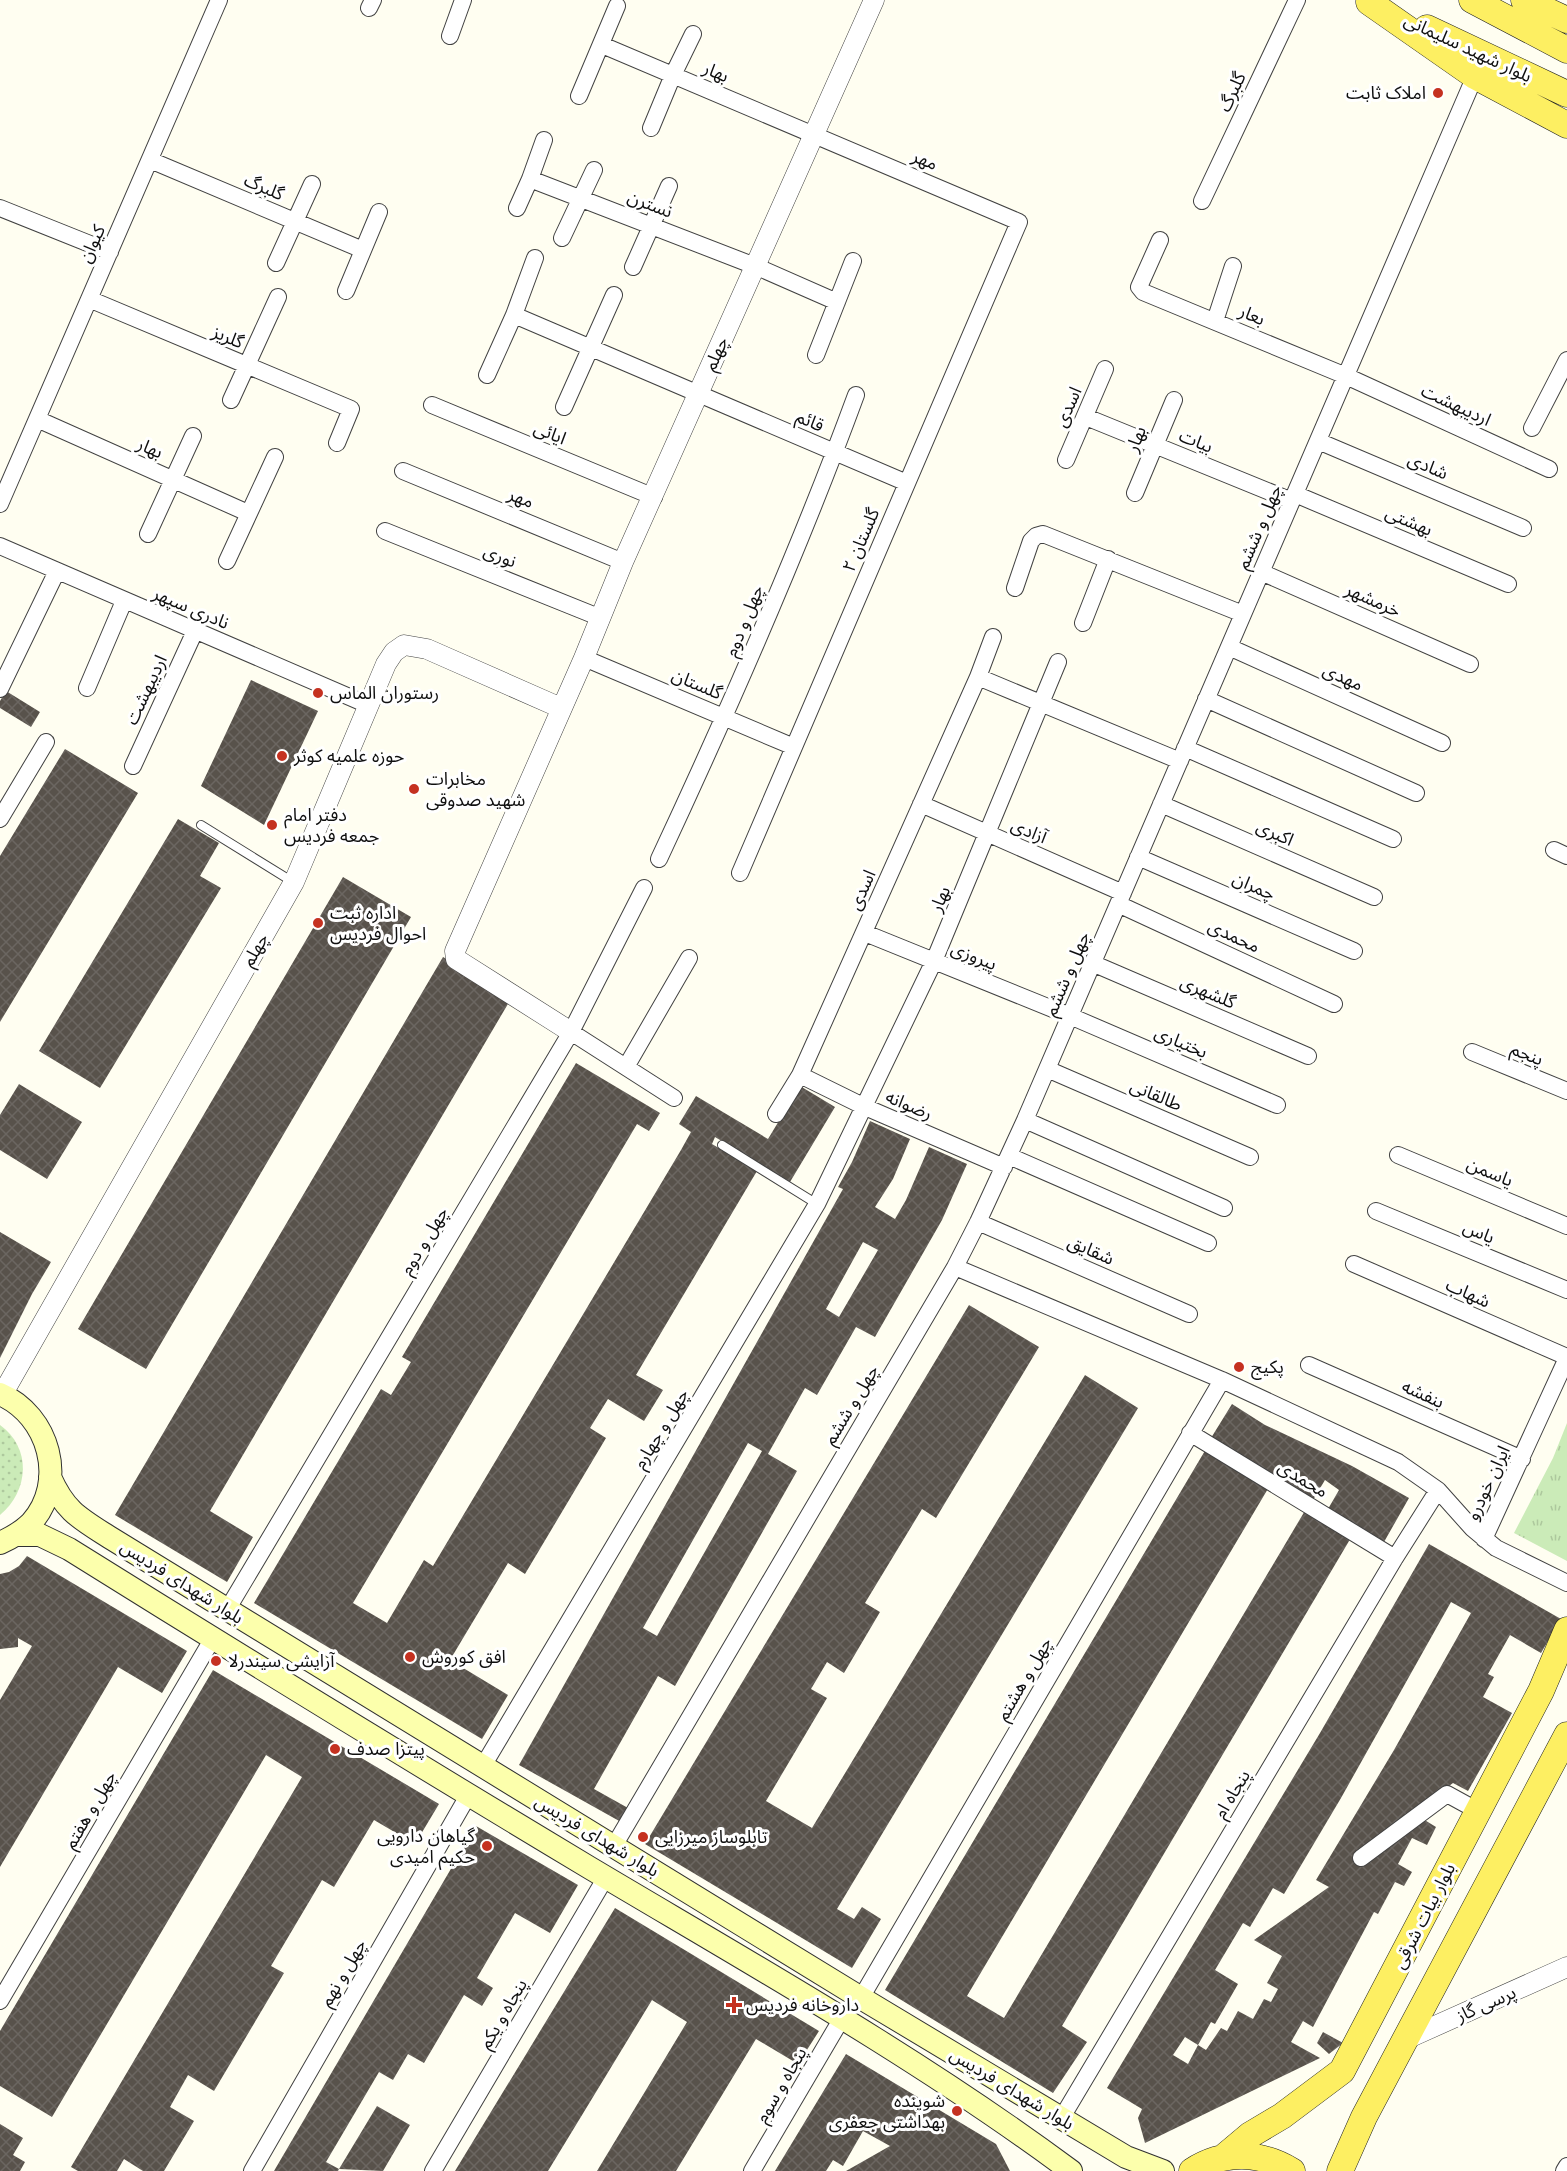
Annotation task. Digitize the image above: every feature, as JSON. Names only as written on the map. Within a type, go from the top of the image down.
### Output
[{"type":"main road","points":[[1524,0],[1567,20]]},
{"type":"main road","points":[[1366,1],[1475,76],[1567,125]]},
{"type":"main road","name":"بلوار شهید سلیمانی","points":[[1366,1],[1567,94]]},
{"type":"main road","points":[[1473,1],[1567,50]]},
{"type":"main road","points":[[1,1395],[24,1408],[39,1428],[49,1451],[50,1477],[45,1501],[32,1522],[8,1539]]},
{"type":"main road","name":"بلوار شهدای فردیس","points":[[50,1477],[59,1497],[74,1514],[227,1610],[1061,2119],[1126,2157],[1163,2171]]},
{"type":"main road","name":"بلوار شهدای فردیس","points":[[8,1539],[40,1535],[69,1549],[469,1794],[842,2018],[1004,2121],[1071,2171]]},
{"type":"main road","name":"بلوار بیات شرقی","points":[[1225,2157],[1250,2135],[1282,2116],[1342,2071],[1540,1690],[1567,1630]]},
{"type":"main road","points":[[1340,2171],[1364,2117],[1404,2040],[1567,1735]]},
{"type":"main road","points":[[1192,2171],[1202,2164],[1225,2157],[1251,2155],[1277,2162],[1292,2171]]},
{"type":"street","name":"کیوان","points":[[0,504],[219,0]]},
{"type":"street","points":[[450,36],[463,0]]},
{"type":"street","name":"چهلم","points":[[571,1032],[456,959],[455,951],[624,562],[874,0]]},
{"type":"street","name":"گلبرگ","points":[[1202,201],[1297,0]]},
{"type":"street","points":[[579,96],[617,6]]},
{"type":"street","points":[[651,128],[693,34]]},
{"type":"street","name":"بهار","points":[[602,45],[815,135]]},
{"type":"street","name":"چهل و ششم","points":[[614,1846],[955,1267],[978,1222],[1025,1120],[1475,76]]},
{"type":"street","name":"مهر","points":[[815,135],[1019,222]]},
{"type":"street","points":[[517,208],[544,140]]},
{"type":"street","name":"گلبرگ","points":[[150,160],[363,250]]},
{"type":"street","points":[[562,238],[594,170]]},
{"type":"street","name":"نسترن","points":[[530,179],[755,266],[837,302]]},
{"type":"street","points":[[276,263],[312,184]]},
{"type":"street","points":[[633,267],[669,186]]},
{"type":"street","points":[[0,208],[110,252]]},
{"type":"street","points":[[346,291],[379,212]]},
{"type":"street","name":"گلستان ۲","points":[[740,873],[1019,222]]},
{"type":"street","name":"بعار","points":[[1160,240],[1139,287],[1143,292],[1346,376]]},
{"type":"street","points":[[487,375],[514,315],[535,258]]},
{"type":"street","points":[[816,355],[853,261]]},
{"type":"street","points":[[1215,321],[1233,266]]},
{"type":"street","points":[[564,407],[614,295]]},
{"type":"street","points":[[231,400],[278,297]]},
{"type":"street","name":"گلریز","points":[[89,299],[351,409],[337,444]]},
{"type":"street","name":"قائم","points":[[514,315],[907,483]]},
{"type":"street","points":[[1532,428],[1567,360]]},
{"type":"street","name":"اسدی","points":[[1066,460],[1106,369]]},
{"type":"street","name":"اردیبهشت","points":[[1346,376],[1549,469]]},
{"type":"street","name":"چهل و دوم","points":[[659,859],[725,718],[856,395]]},
{"type":"street","name":"بهار","points":[[1136,493],[1174,400]]},
{"type":"street","name":"ایائی","points":[[432,405],[654,497]]},
{"type":"street","name":"بیات","points":[[1086,417],[1293,498]]},
{"type":"street","name":"بهار","points":[[37,419],[248,513]]},
{"type":"street","points":[[148,534],[193,436]]},
{"type":"street","name":"شادی","points":[[1318,441],[1523,528]]},
{"type":"street","points":[[227,561],[274,457]]},
{"type":"street","name":"مهر","points":[[403,471],[624,562]]},
{"type":"street","name":"بهشتی","points":[[1293,498],[1508,584]]},
{"type":"street","name":"نوری","points":[[385,531],[601,618]]},
{"type":"street","points":[[1015,588],[1031,541],[1043,534],[1243,614]]},
{"type":"street","name":"نادری سپهر","points":[[0,546],[368,705]]},
{"type":"street","points":[[1083,623],[1107,559]]},
{"type":"street","points":[[0,689],[57,571]]},
{"type":"street","name":"خرمشهر","points":[[1261,572],[1470,664]]},
{"type":"street","points":[[87,688],[124,600]]},
{"type":"street","name":"اردیبهشت","points":[[133,766],[195,631]]},
{"type":"street","name":"اسدی","points":[[776,1114],[800,1075],[865,933],[978,677],[993,637]]},
{"type":"street","name":"چهلم","points":[[1,1395],[294,882],[368,705],[394,652],[404,645],[428,649],[561,708]]},
{"type":"street","name":"مهدی","points":[[1229,647],[1442,743]]},
{"type":"street","name":"گلستان","points":[[584,658],[794,747]]},
{"type":"street","name":"بهار","points":[[865,1107],[934,961],[1058,662]]},
{"type":"street","points":[[978,677],[1182,754],[1393,839]]},
{"type":"street","points":[[1206,699],[1416,793]]},
{"type":"street","points":[[0,819],[46,742]]},
{"type":"street","name":"آزادی","points":[[921,804],[1120,898]]},
{"type":"street","name":"اکبری","points":[[1161,804],[1374,897]]},
{"type":"street","name":"چمران","points":[[1138,857],[1354,951]]},
{"type":"street","name":"چهل و دوم","points":[[227,1610],[571,1032],[644,888]]},
{"type":"street","name":"محمدی","points":[[1120,898],[1334,1004]]},
{"type":"street","name":"پیروزی","points":[[865,933],[1070,1016]]},
{"type":"street","points":[[626,1067],[689,958]]},
{"type":"street","name":"گلشهری","points":[[1092,963],[1308,1056]]},
{"type":"street","name":"بختیاری","points":[[1070,1016],[1277,1105]]},
{"type":"street","points":[[571,1032],[674,1098]]},
{"type":"street","name":"پنجم","points":[[1472,1052],[1567,1091]]},
{"type":"street","name":"طالقانی","points":[[1047,1069],[1250,1156]]},
{"type":"street","name":"رضوانه","points":[[800,1075],[865,1107],[1007,1161],[1208,1243]]},
{"type":"street","name":"چهل و چهارم","points":[[483,1767],[817,1204],[865,1107]]},
{"type":"street","points":[[1025,1120],[1224,1208]]},
{"type":"street","name":"یاسمن","points":[[1398,1155],[1567,1226]]},
{"type":"street","name":"یاس","points":[[1376,1210],[1567,1290]]},
{"type":"street","name":"شقایق","points":[[978,1222],[1189,1314]]},
{"type":"street","name":"شهاب","points":[[1354,1264],[1567,1358]]},
{"type":"street","points":[[955,1267],[1222,1380],[1398,1462],[1438,1490],[1484,1539]]},
{"type":"street","name":"ایران خودرو","points":[[1567,1358],[1484,1539],[1496,1548],[1567,1583]]},
{"type":"street","name":"بنفشه","points":[[1309,1365],[1522,1459]]},
{"type":"street","name":"چهل و هشتم","points":[[861,1998],[1222,1380]]},
{"type":"street","name":"محمدی","points":[[1190,1433],[1395,1558]]},
{"type":"street","name":"پنجاه ام","points":[[1061,2119],[1395,1558],[1438,1490]]},
{"type":"street","name":"چهل و هفتم","points":[[0,2001],[213,1638]]},
{"type":"street","name":"چهل و نهم","points":[[252,2171],[469,1794]]},
{"type":"street","points":[[1361,1858],[1447,1794],[1478,1811]]},
{"type":"street","name":"پنجاه و یکم","points":[[433,2171],[606,1877]]},
{"type":"street","name":"پرسی گاز","points":[[1404,2040],[1567,1967]]},
{"type":"street","name":"پنجاه و سوم","points":[[752,2171],[842,2018]]},
{"type":"street","points":[[1564,2171],[1567,2166]]},
{"type":"lane","points":[[201,825],[294,882]]},
{"type":"lane","points":[[722,1145],[817,1204]]},
{"type":"green space","points":[[1567,1423],[1567,1561],[1514,1533],[1553,1458]]},
{"type":"green space","points":[[0,1425],[18,1445],[23,1470],[17,1494],[0,1515]]},
{"type":"building","points":[[251,680],[318,711],[264,825],[201,786]]},
{"type":"building","points":[[6,691],[40,712],[31,727],[0,708],[0,701]]},
{"type":"building","points":[[65,749],[138,793],[0,1022],[0,856]]},
{"type":"building","points":[[178,819],[219,843],[200,876],[221,888],[100,1088],[39,1051]]},
{"type":"building","points":[[343,877],[411,917],[146,1369],[78,1329]]},
{"type":"building","points":[[443,957],[512,997],[210,1511],[253,1537],[227,1582],[115,1515]]},
{"type":"building","points":[[576,1063],[660,1113],[649,1131],[637,1124],[353,1603],[387,1623],[424,1560],[433,1566],[681,1150],[691,1132],[679,1124],[696,1096],[768,1139],[800,1086],[835,1107],[790,1182],[715,1137],[712,1144],[757,1171],[636,1375],[663,1390],[644,1421],[608,1399],[590,1428],[606,1438],[525,1574],[508,1563],[450,1660],[508,1695],[482,1739],[254,1603],[381,1389],[391,1395],[411,1362],[402,1357]]},
{"type":"building","points":[[19,1084],[82,1122],[47,1179],[0,1150],[0,1115]]},
{"type":"building","points":[[870,1121],[910,1139],[893,1179],[875,1207],[895,1219],[906,1200],[929,1147],[967,1164],[942,1220],[875,1337],[856,1327],[817,1395],[805,1388],[768,1454],[797,1471],[675,1686],[658,1676],[594,1789],[628,1808],[621,1822],[519,1765],[843,1189],[838,1187]],"holes":[[[863,1242],[878,1250],[839,1317],[826,1309]],[[748,1443],[762,1451],[657,1636],[643,1628]]]},
{"type":"building","points":[[0,1232],[51,1262],[0,1358]]},
{"type":"building","points":[[969,1305],[1039,1347],[936,1518],[922,1509],[865,1603],[880,1612],[844,1673],[827,1662],[811,1689],[827,1698],[766,1801],[812,1828],[1085,1375],[1138,1408],[837,1909],[854,1919],[862,1907],[881,1919],[852,1968],[645,1844]]},
{"type":"building","points":[[1232,1404],[1265,1425],[1352,1466],[1409,1498],[1384,1542],[1328,1509],[1339,1490],[1325,1480],[1313,1500],[1211,1438]]},
{"type":"building","points":[[1206,1449],[1269,1487],[967,1996],[1004,2018],[1306,1509],[1352,1536],[1062,2026],[1087,2042],[1053,2093],[885,1990]]},
{"type":"building","points":[[1429,1544],[1561,1619],[1541,1653],[1510,1635],[1488,1674],[1494,1677],[1483,1697],[1512,1713],[1468,1791],[1453,1783],[1433,1798],[1423,1819],[1436,1827],[1427,1845],[1412,1838],[1398,1864],[1412,1872],[1404,1886],[1395,1882],[1378,1914],[1374,1912],[1313,2027],[1303,2021],[1291,2042],[1320,2058],[1145,2143],[1138,2118],[1142,2109],[1107,2088],[1320,1733]],"holes":[[[1451,1602],[1471,1613],[1394,1750],[1316,1880],[1329,1887],[1254,1940],[1282,1956],[1267,1983],[1278,1989],[1271,2002],[1264,1999],[1253,2019],[1238,2011],[1227,2031],[1221,2028],[1206,2050],[1198,2045],[1211,2022],[1215,2024],[1238,1984],[1215,1970],[1243,1923],[1250,1927],[1273,1888],[1284,1894],[1341,1798]],[[1185,2037],[1198,2045],[1188,2064],[1173,2055]]]},
{"type":"building","points":[[27,1556],[187,1651],[162,1693],[118,1667],[0,1867],[0,1700],[32,1646],[18,1638],[18,1647],[0,1649],[0,1574],[19,1566]]},
{"type":"building","points":[[213,1670],[439,1804],[415,1844],[374,1820],[334,1887],[322,1880],[271,1966],[284,1973],[214,2091],[188,2075],[170,2107],[194,2121],[164,2171],[143,2171],[124,2159],[117,2171],[78,2171],[71,2167],[302,1777],[266,1755],[52,2117],[0,2086],[0,2031]]},
{"type":"building","points":[[476,1826],[578,1885],[550,1933],[515,1913],[477,1978],[493,1988],[482,2006],[464,1995],[424,2063],[408,2054],[393,2080],[379,2072],[326,2162],[339,2169],[338,2171],[274,2171]]},
{"type":"building","points":[[615,1908],[819,2031],[798,2064],[756,2039],[676,2171],[597,2171],[687,2022],[652,2000],[548,2171],[455,2171]]},
{"type":"building","points":[[1323,2032],[1343,2043],[1329,2054],[1317,2043]]},
{"type":"building","points":[[846,2054],[996,2144],[1010,2171],[846,2171],[890,2146],[863,2131],[843,2166],[833,2160],[826,2171],[775,2171]]},
{"type":"building","points":[[377,2106],[410,2125],[383,2171],[339,2169]]},
{"type":"building","points":[[0,2124],[23,2138],[13,2155],[25,2162],[20,2171],[0,2171]]},
{"type":"place","name":"املاک ثابت","points":[[1438,93]]},
{"type":"place","name":"رستوران الماس","points":[[318,693]]},
{"type":"place","name":"حوزه علمیه کوثر","points":[[282,756]]},
{"type":"place","name":"مخابرات شهید صدوقی","points":[[414,789]]},
{"type":"place","name":"دفتر امام جمعه فردیس","points":[[272,825]]},
{"type":"place","name":"اداره ثبت احوال فردیس","points":[[318,923]]},
{"type":"place","name":"پکیج","points":[[1239,1367]]},
{"type":"place","name":"افق کوروش","points":[[410,1657]]},
{"type":"place","name":"آرایشی سیندرلا","points":[[216,1661]]},
{"type":"place","name":"پیتزا صدف","points":[[335,1749]]},
{"type":"place","name":"تابلوساز میرزایی","points":[[643,1837]]},
{"type":"place","name":"گیاهان دارویی حکیم امیدی","points":[[487,1846]]},
{"type":"place","name":"داروخانه فردیس","points":[[734,2005]]},
{"type":"place","name":"شوینده بهداشتی جعفری","points":[[957,2111]]}]
